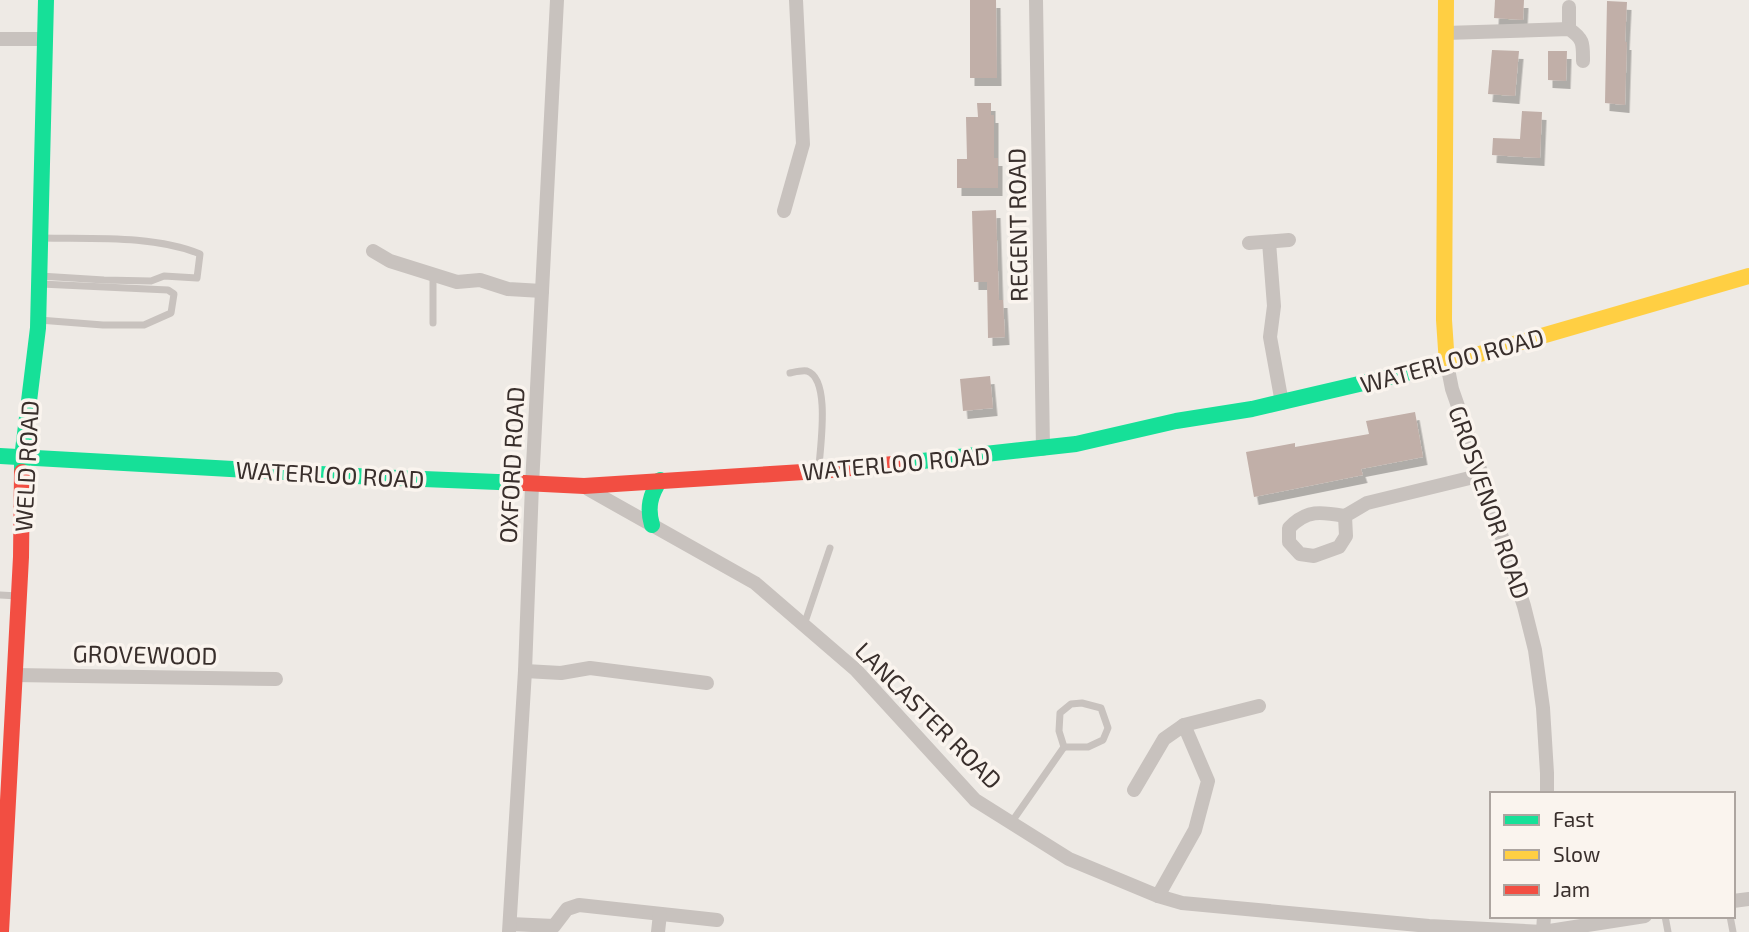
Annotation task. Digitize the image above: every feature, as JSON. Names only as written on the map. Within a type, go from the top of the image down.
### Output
[{"type":"main road","name":"WELD ROAD","points":[[1,932],[21,556],[22,458],[38,320],[46,0]]},
{"type":"main road","name":"GROSVENOR ROAD","points":[[1446,0],[1444,320],[1447,364]]},
{"type":"main road","name":"WATERLOO ROAD","points":[[0,456],[584,486],[819,471],[1043,449],[1176,421],[1252,409],[1447,364],[1749,276]]},
{"type":"main road","points":[[652,525],[648,510],[652,493],[660,480]]},
{"type":"street","name":"OXFORD ROAD","points":[[509,928],[525,671],[557,0]]},
{"type":"street","points":[[784,211],[803,144],[796,0]]},
{"type":"street","name":"REGENT ROAD","points":[[1036,0],[1043,449]]},
{"type":"street","points":[[1569,7],[1569,29]]},
{"type":"street","points":[[1445,33],[1569,29],[1578,34],[1583,44],[1583,61]]},
{"type":"street","points":[[0,39],[45,38]]},
{"type":"street","points":[[1249,243],[1289,240]]},
{"type":"street","points":[[1269,242],[1274,306],[1270,337],[1282,402]]},
{"type":"street","points":[[373,251],[390,261],[457,282],[480,280],[508,289],[542,291]]},
{"type":"street","name":"GROSVENOR ROAD","points":[[1447,364],[1452,389],[1524,606],[1535,650],[1543,708],[1547,792]]},
{"type":"street","points":[[1345,516],[1367,503],[1482,475]]},
{"type":"street","name":"LANCASTER ROAD","points":[[584,486],[755,583],[856,670],[975,800],[1069,859],[1158,896],[1182,904],[1422,929],[1543,932],[1632,918]]},
{"type":"street","points":[[525,671],[561,673],[590,668],[707,683]]},
{"type":"street","name":"GROVEWOOD","points":[[14,675],[276,679]]},
{"type":"street","points":[[1134,790],[1164,739],[1184,725],[1259,706]]},
{"type":"street","points":[[1158,896],[1195,830],[1208,781],[1184,725]]},
{"type":"street","points":[[509,928],[557,929],[567,909],[579,905],[717,920]]},
{"type":"street","points":[[658,932],[660,914]]},
{"type":"lane","points":[[39,280],[151,281],[164,276],[197,278],[200,254],[185,248],[143,241],[40,238]]},
{"type":"lane","points":[[433,274],[433,324]]},
{"type":"lane","points":[[38,320],[144,325],[171,313],[174,294],[168,289],[39,280]]},
{"type":"lane","points":[[790,373],[810,372],[821,389],[819,471]]},
{"type":"lane","points":[[804,625],[830,548]]},
{"type":"lane","points":[[0,595],[19,596]]},
{"type":"lane","points":[[1082,703],[1101,708],[1108,727],[1103,740],[1088,747],[1064,747],[1059,731],[1060,713],[1071,704],[1082,703]]},
{"type":"lane","points":[[1011,823],[1064,747]]},
{"type":"building","points":[[970,0],[996,0],[997,78],[970,78]]},
{"type":"building","points":[[1495,0],[1524,0],[1523,20],[1494,18]]},
{"type":"building","points":[[1607,1],[1627,2],[1625,105],[1605,103]]},
{"type":"building","points":[[1492,50],[1519,51],[1515,96],[1488,94]]},
{"type":"building","points":[[1548,51],[1567,51],[1566,81],[1548,80]]},
{"type":"building","points":[[977,103],[991,103],[991,115],[994,115],[994,158],[998,158],[998,188],[957,188],[957,159],[967,159],[966,117],[978,117]]},
{"type":"building","points":[[1522,111],[1542,112],[1540,158],[1492,155],[1493,138],[1520,139]]},
{"type":"building","points":[[996,210],[999,300],[1003,300],[1005,337],[988,338],[987,282],[974,282],[972,211]]},
{"type":"building","points":[[990,376],[993,408],[963,411],[960,379]]},
{"type":"building","points":[[1415,412],[1423,457],[1361,469],[1363,475],[1254,497],[1246,452],[1295,443],[1295,447],[1369,434],[1366,421]]},
{"type":"traffic: fast","points":[[22,472],[38,328],[46,0]]},
{"type":"traffic: fast","points":[[904,463],[1076,444],[1176,421],[1252,409],[1445,364]]},
{"type":"traffic: fast","points":[[0,456],[524,483]]},
{"type":"traffic: fast","points":[[652,525],[650,502],[660,480]]},
{"type":"traffic: slow","points":[[1446,0],[1444,320],[1447,364]]},
{"type":"traffic: slow","points":[[1445,364],[1749,276]]},
{"type":"traffic: jam","points":[[524,483],[584,486],[904,463]]},
{"type":"traffic: jam","points":[[1,932],[21,557],[22,472]]}]
